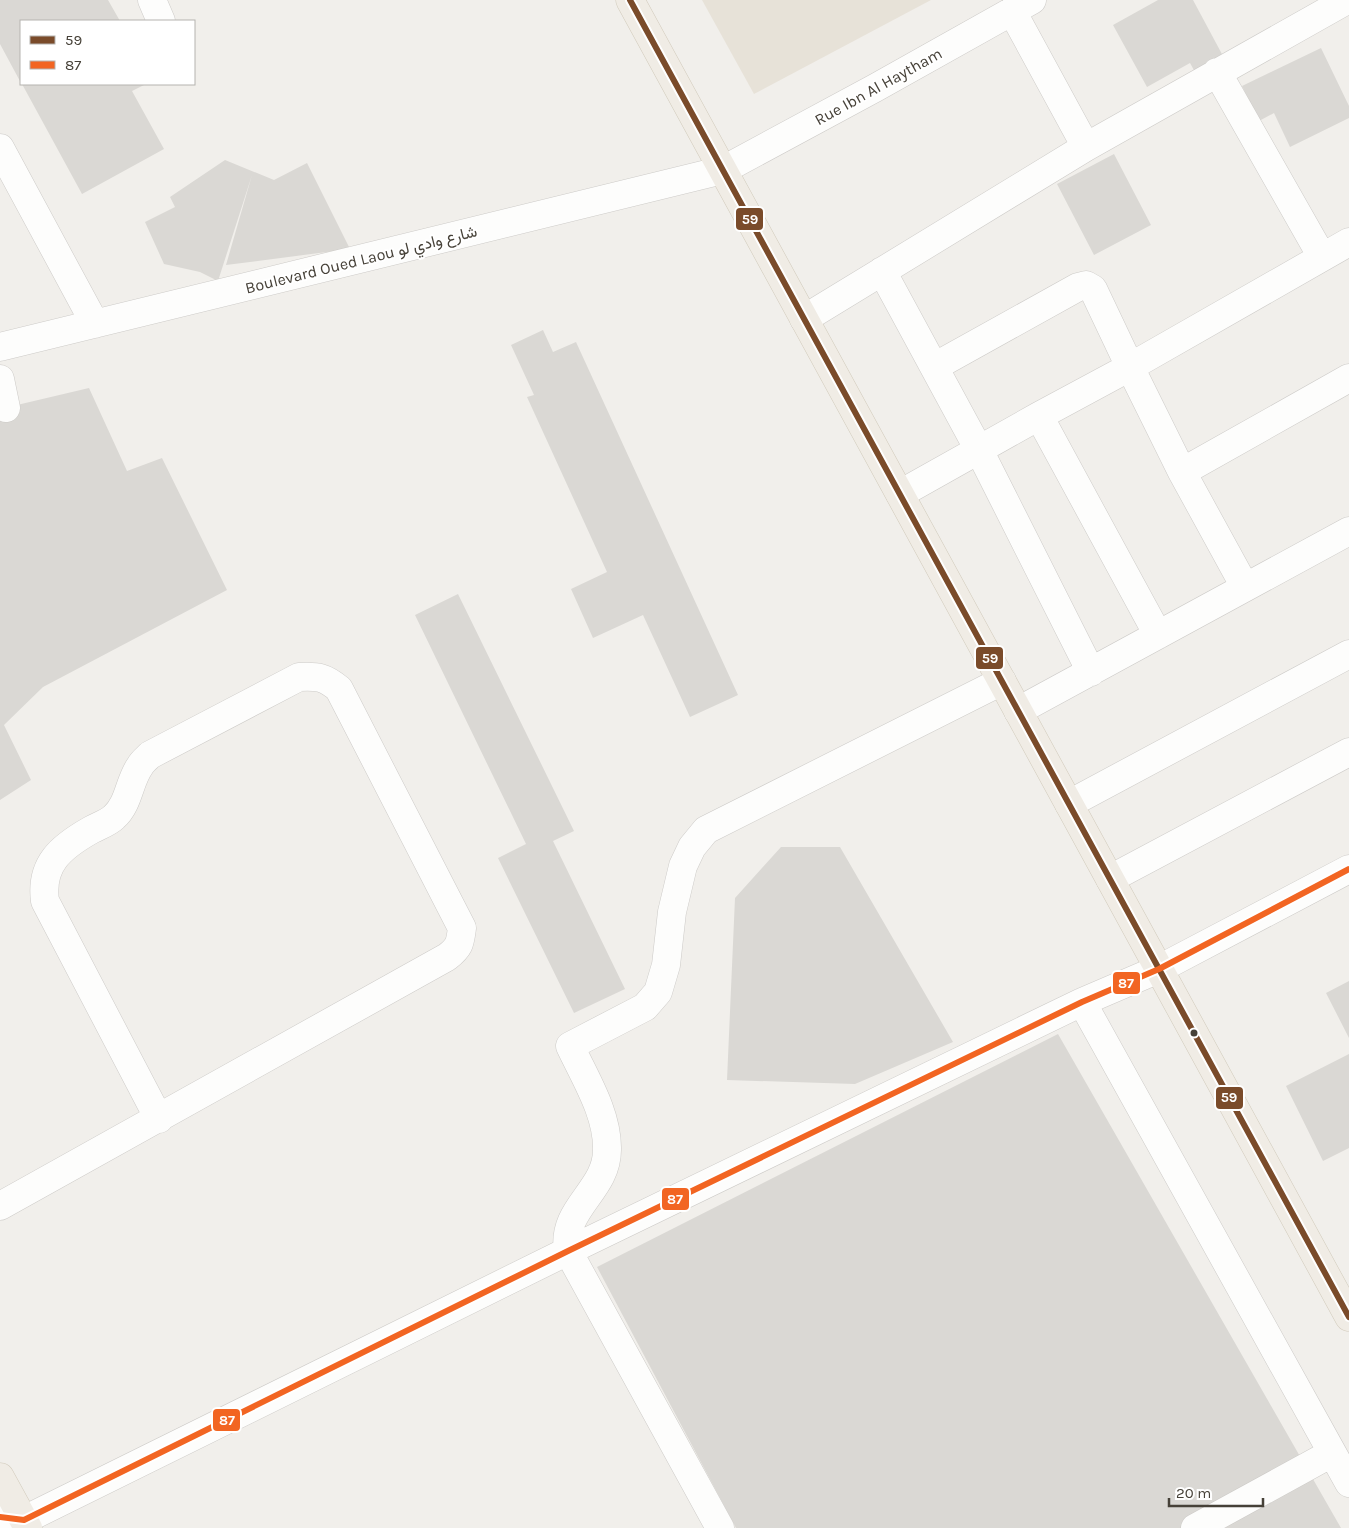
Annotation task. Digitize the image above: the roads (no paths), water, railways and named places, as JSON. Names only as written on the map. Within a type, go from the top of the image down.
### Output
[{"type":"main road","points":[[630,0],[1349,1317]]},
{"type":"main road","points":[[0,1477],[17,1522]]},
{"type":"street","points":[[152,0],[162,20]]},
{"type":"street","points":[[804,319],[1086,147],[1216,72],[1347,0]]},
{"type":"street","points":[[1022,5],[1086,147]]},
{"type":"street","name":"Rue Ibn Al Haytham","points":[[722,170],[875,88],[1022,5]]},
{"type":"street","points":[[1216,72],[1322,257]]},
{"type":"street","points":[[0,148],[95,324]]},
{"type":"street","name":"Boulevard Oued Laou شارع وادي لو","points":[[0,347],[722,170]]},
{"type":"street","points":[[900,494],[1130,367],[1349,242]]},
{"type":"street","points":[[882,271],[979,450],[1091,672]]},
{"type":"street","points":[[934,367],[1086,285],[1093,288],[1182,472],[1245,587]]},
{"type":"street","points":[[1182,472],[1349,378]]},
{"type":"street","points":[[0,379],[6,408]]},
{"type":"street","points":[[1039,416],[1158,636]]},
{"type":"street","points":[[1018,711],[1349,532]]},
{"type":"street","points":[[1069,804],[1349,654]]},
{"type":"street","points":[[0,1206],[159,1119],[448,956],[457,949],[461,940],[462,928],[339,689],[327,680],[314,676],[300,677],[150,755],[140,765],[122,808],[114,818],[70,842],[58,853],[49,868],[43,887],[45,902],[159,1119]]},
{"type":"street","points":[[720,1528],[568,1251],[567,1233],[572,1219],[600,1179],[608,1150],[605,1126],[570,1046],[645,1007],[658,992],[666,965],[672,912],[683,866],[692,847],[706,830],[1002,681]]},
{"type":"street","points":[[1110,879],[1349,752]]},
{"type":"street","points":[[17,1522],[568,1251],[1082,1002],[1159,969],[1349,869]]},
{"type":"street","points":[[1082,1002],[1349,1483]]},
{"type":"street","points":[[1195,1528],[1332,1453]]}]
